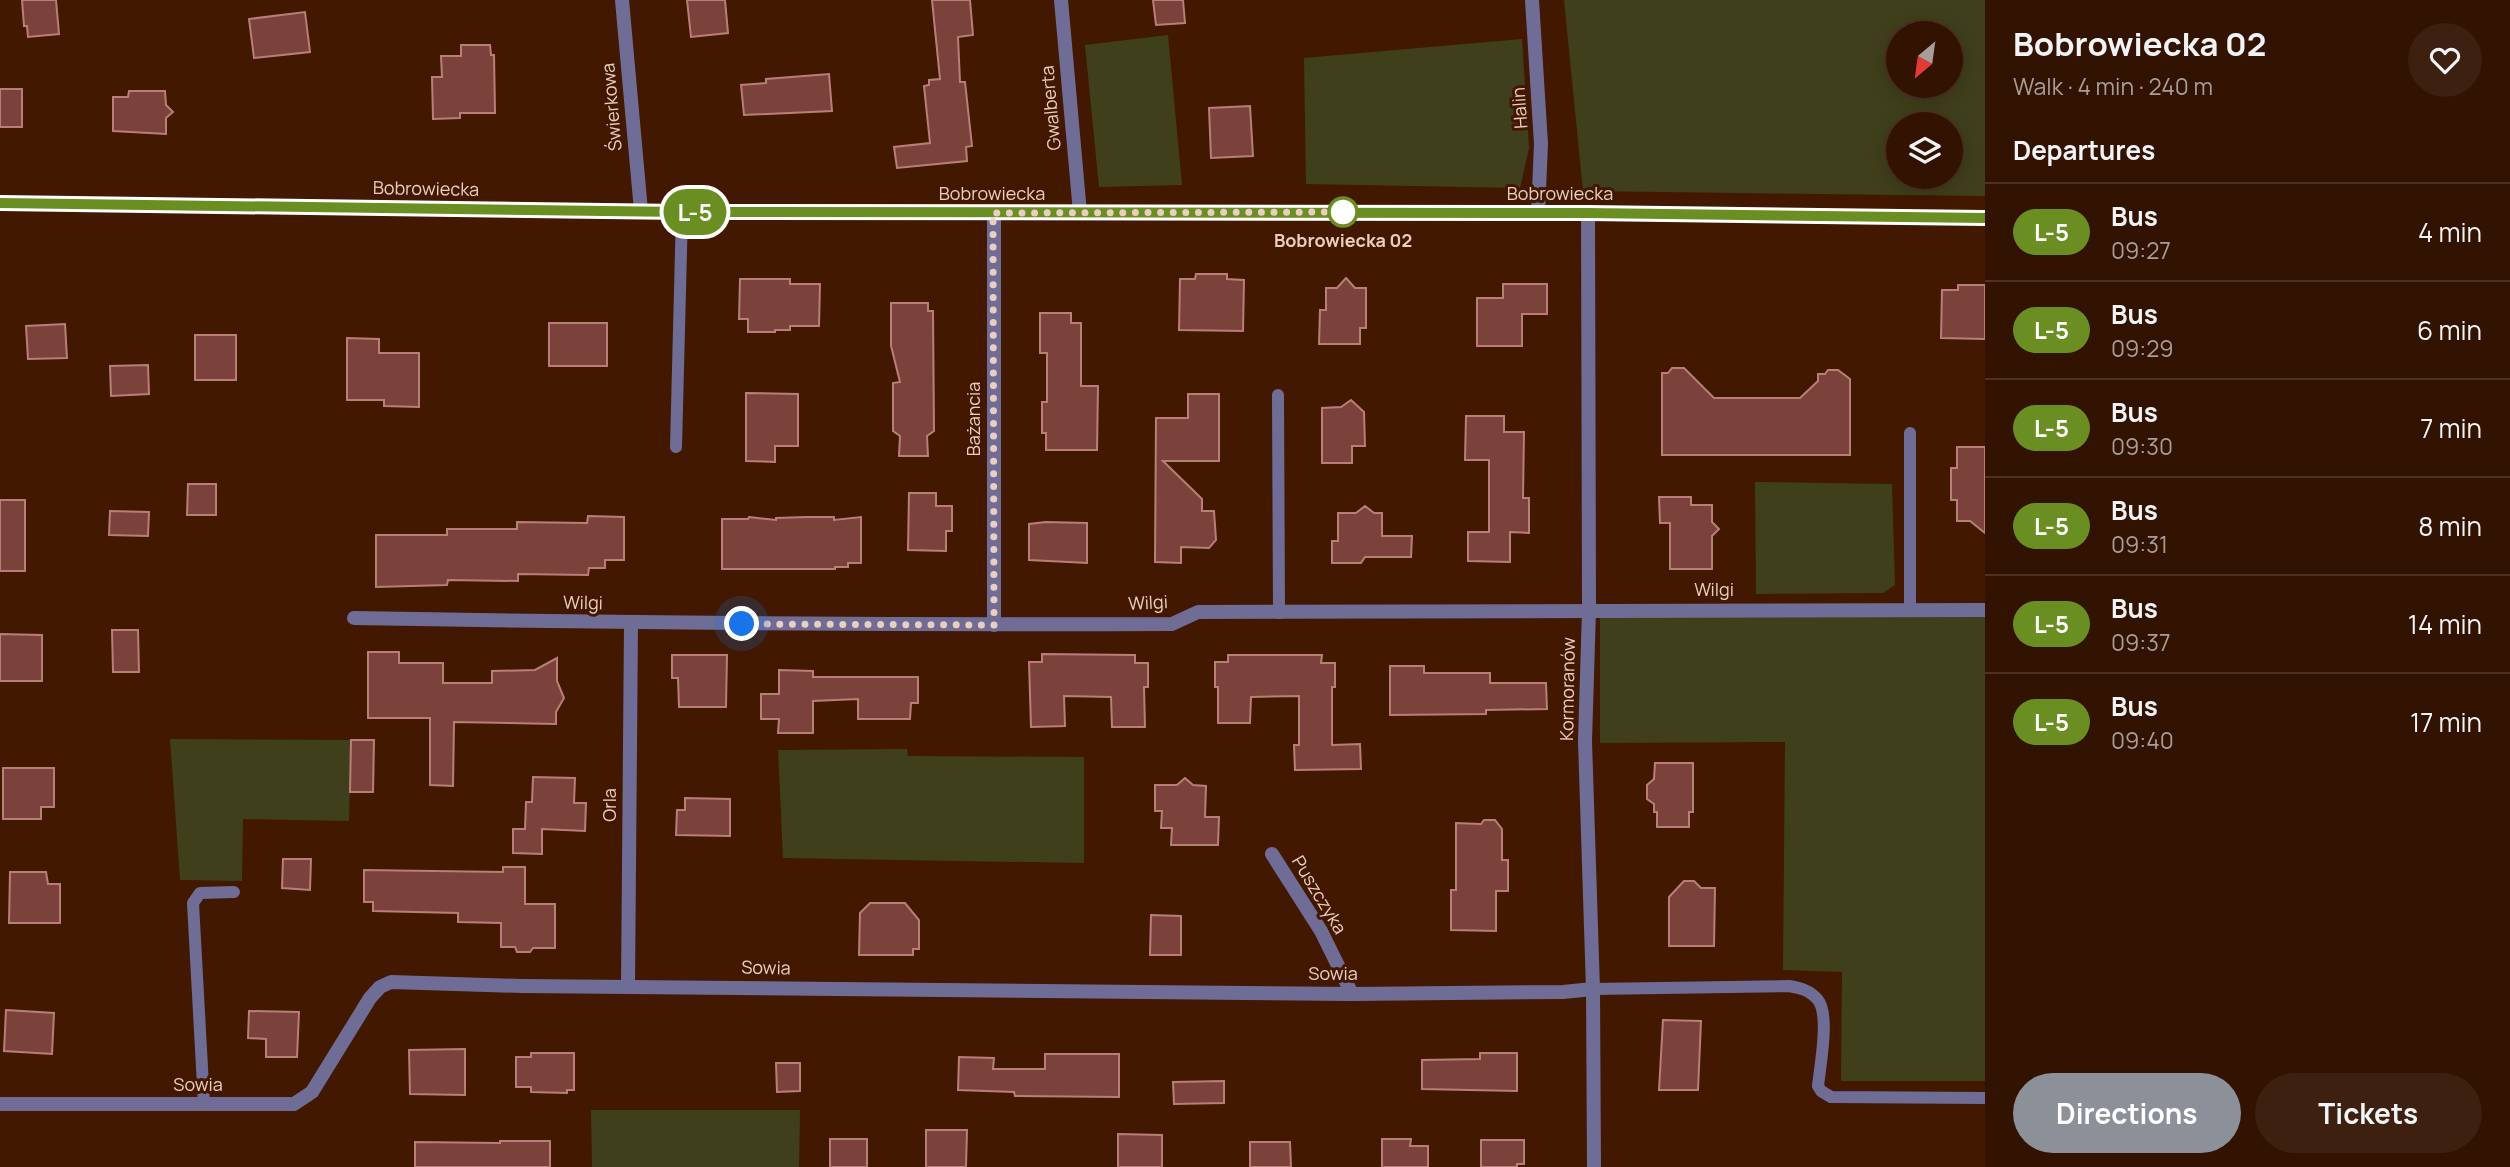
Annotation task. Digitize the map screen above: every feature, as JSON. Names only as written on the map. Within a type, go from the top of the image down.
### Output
[{"type":"street","name":"Świerkowa","points":[[622,0],[641,211]]},
{"type":"street","name":"Gwalberta","points":[[1061,0],[1080,213]]},
{"type":"street","name":"Halin","points":[[1532,0],[1541,144],[1538,213]]},
{"type":"street","name":"Bobrowiecka","points":[[0,203],[682,212],[1588,213],[1985,218]]},
{"type":"street","name":"Bażancia","points":[[993,213],[994,625]]},
{"type":"street","name":"Kormoranów","points":[[1588,213],[1589,610],[1585,741],[1593,989],[1594,1167]]},
{"type":"street","name":"Wilgi","points":[[354,618],[631,624],[994,625],[1171,624],[1198,612],[1985,610]]},
{"type":"street","name":"Orla","points":[[628,986],[631,624]]},
{"type":"street","name":"Puszczyka","points":[[1272,854],[1321,931],[1352,994]]},
{"type":"street","name":"Sowia","points":[[0,1104],[294,1104],[312,1092],[370,998],[380,987],[391,982],[522,986],[1352,994],[1563,992],[1593,989]]},
{"type":"lane","points":[[676,447],[682,212]]},
{"type":"lane","points":[[1278,395],[1279,613]]},
{"type":"lane","points":[[1910,433],[1910,610]]},
{"type":"lane","points":[[204,1104],[193,903],[200,893],[234,892]]},
{"type":"lane","points":[[1593,989],[1789,986],[1805,989],[1817,998],[1824,1016],[1818,1086],[1825,1095],[1985,1098]]},
{"type":"shaded area","points":[[1564,0],[1985,0],[1985,196],[1583,191]]},
{"type":"shaded area","points":[[1168,35],[1182,185],[1099,187],[1085,45]]},
{"type":"shaded area","points":[[1522,39],[1529,148],[1520,188],[1306,184],[1304,58]]},
{"type":"shaded area","points":[[1755,482],[1892,484],[1895,585],[1883,593],[1756,594]]},
{"type":"shaded area","points":[[1600,616],[1985,617],[1985,1081],[1841,1081],[1842,972],[1783,970],[1785,742],[1600,743]]},
{"type":"shaded area","points":[[170,739],[351,740],[349,821],[243,819],[242,881],[180,880]]},
{"type":"shaded area","points":[[907,749],[908,756],[1084,757],[1084,863],[783,858],[778,750]]},
{"type":"shaded area","points":[[591,1110],[800,1110],[799,1167],[592,1167]]},
{"type":"building","points":[[22,0],[56,0],[59,34],[28,37],[27,26],[24,26]]},
{"type":"building","points":[[687,0],[725,0],[728,33],[691,37]]},
{"type":"building","points":[[932,0],[970,0],[973,35],[958,37],[960,82],[965,82],[972,146],[966,147],[967,161],[897,168],[894,147],[930,143],[924,86],[929,85],[929,80],[940,79]]},
{"type":"building","points":[[1153,0],[1183,0],[1185,23],[1156,25]]},
{"type":"building","points":[[305,12],[310,52],[254,58],[249,19]]},
{"type":"building","points":[[461,45],[490,45],[491,55],[494,55],[495,113],[460,113],[460,118],[433,119],[432,77],[442,77],[441,56],[461,56]]},
{"type":"building","points":[[829,74],[832,111],[744,115],[741,85],[766,83],[766,79]]},
{"type":"building","points":[[0,89],[22,89],[22,127],[0,127]]},
{"type":"building","points":[[129,91],[165,91],[166,105],[173,112],[166,118],[166,134],[113,131],[113,97],[128,97]]},
{"type":"building","points":[[1250,106],[1253,156],[1211,158],[1209,108]]},
{"type":"building","points":[[1196,274],[1227,274],[1227,279],[1244,280],[1243,331],[1179,330],[1180,279],[1195,279]]},
{"type":"building","points":[[1346,278],[1355,288],[1366,288],[1366,328],[1360,328],[1360,344],[1319,344],[1320,310],[1326,310],[1326,288],[1337,288]]},
{"type":"building","points":[[740,279],[790,279],[790,284],[820,284],[819,326],[790,326],[790,330],[748,332],[748,319],[739,319]]},
{"type":"building","points":[[1503,284],[1547,284],[1547,314],[1522,314],[1522,346],[1477,346],[1477,298],[1503,298]]},
{"type":"building","points":[[1958,285],[1985,285],[1985,339],[1941,338],[1942,290],[1958,290]]},
{"type":"building","points":[[891,303],[928,303],[928,311],[933,311],[934,431],[927,436],[928,456],[899,456],[900,436],[893,431],[893,383],[900,382],[891,346]]},
{"type":"building","points":[[1040,313],[1071,313],[1071,323],[1081,323],[1081,386],[1098,386],[1097,450],[1046,450],[1046,433],[1042,433],[1042,402],[1047,402],[1047,353],[1040,353]]},
{"type":"building","points":[[549,323],[607,323],[607,366],[549,366]]},
{"type":"building","points":[[65,324],[67,358],[28,359],[26,326]]},
{"type":"building","points":[[195,335],[236,335],[236,380],[195,380]]},
{"type":"building","points":[[347,338],[379,339],[379,353],[419,353],[419,407],[384,406],[384,400],[347,400]]},
{"type":"building","points":[[148,365],[149,394],[111,396],[110,366]]},
{"type":"building","points":[[1672,368],[1684,368],[1714,398],[1800,398],[1818,381],[1818,374],[1838,370],[1850,379],[1850,455],[1662,455],[1662,373],[1668,373]]},
{"type":"building","points":[[746,393],[798,394],[798,446],[775,446],[775,462],[746,461]]},
{"type":"building","points":[[1188,394],[1219,394],[1219,461],[1163,461],[1202,499],[1202,511],[1214,511],[1216,540],[1209,548],[1181,547],[1181,563],[1155,562],[1156,418],[1188,418]]},
{"type":"building","points":[[1351,400],[1364,412],[1365,446],[1352,446],[1352,463],[1322,463],[1322,408],[1341,407]]},
{"type":"building","points":[[1466,416],[1504,416],[1504,432],[1524,432],[1523,498],[1529,498],[1529,533],[1510,532],[1510,562],[1468,561],[1468,532],[1489,532],[1489,460],[1465,460]]},
{"type":"building","points":[[1957,447],[1985,447],[1985,533],[1970,521],[1957,521],[1957,500],[1951,500],[1951,468],[1957,468]]},
{"type":"building","points":[[188,484],[216,484],[216,515],[187,515]]},
{"type":"building","points":[[909,493],[936,493],[936,506],[952,506],[952,531],[946,531],[946,551],[908,550]]},
{"type":"building","points":[[1659,497],[1691,497],[1691,505],[1712,505],[1712,522],[1719,529],[1712,536],[1712,569],[1670,569],[1670,523],[1660,523]]},
{"type":"building","points":[[0,500],[25,500],[25,571],[0,571]]},
{"type":"building","points":[[1365,506],[1374,513],[1382,513],[1382,536],[1412,536],[1411,557],[1365,557],[1361,563],[1332,563],[1332,541],[1338,541],[1338,513],[1356,513]]},
{"type":"building","points":[[110,511],[149,512],[148,536],[109,535]]},
{"type":"building","points":[[588,516],[624,517],[624,560],[605,560],[605,568],[589,568],[588,575],[518,574],[518,581],[448,580],[447,585],[376,587],[376,535],[447,535],[447,529],[517,529],[517,522],[587,523]]},
{"type":"building","points":[[749,517],[776,520],[834,517],[834,520],[861,517],[861,563],[848,563],[848,567],[835,569],[722,569],[722,519]]},
{"type":"building","points":[[1087,523],[1087,563],[1029,560],[1029,524]]},
{"type":"building","points":[[112,630],[138,630],[139,672],[113,672]]},
{"type":"building","points":[[0,634],[42,635],[42,681],[0,681]]},
{"type":"building","points":[[368,652],[399,652],[399,663],[443,663],[443,683],[492,683],[492,671],[535,670],[557,658],[557,681],[564,698],[556,712],[556,724],[454,722],[453,786],[430,785],[430,718],[368,718]]},
{"type":"building","points":[[1042,654],[1135,655],[1135,663],[1148,663],[1148,687],[1144,687],[1145,727],[1112,727],[1111,697],[1064,696],[1065,726],[1031,727],[1029,662],[1042,662]]},
{"type":"building","points":[[672,655],[727,655],[726,707],[679,707],[678,678],[672,678]]},
{"type":"building","points":[[1228,655],[1322,655],[1321,663],[1335,663],[1335,687],[1332,687],[1332,745],[1360,744],[1361,769],[1295,770],[1294,745],[1299,745],[1299,696],[1251,697],[1250,723],[1218,723],[1215,662],[1228,662]]},
{"type":"building","points":[[1390,666],[1424,666],[1424,673],[1490,673],[1490,683],[1546,683],[1547,709],[1486,710],[1486,714],[1390,715]]},
{"type":"building","points":[[779,670],[813,671],[813,677],[918,677],[918,703],[911,703],[910,719],[858,719],[858,699],[813,701],[813,733],[778,733],[779,719],[761,719],[761,694],[779,694]]},
{"type":"building","points":[[351,740],[374,740],[373,792],[350,792]]},
{"type":"building","points":[[1655,763],[1693,763],[1693,812],[1689,812],[1689,827],[1657,827],[1657,812],[1654,812],[1654,804],[1647,799],[1647,785],[1654,779]]},
{"type":"building","points":[[3,768],[54,768],[54,807],[41,807],[41,819],[3,819]]},
{"type":"building","points":[[533,777],[575,778],[574,803],[586,803],[585,831],[542,829],[542,854],[513,853],[513,829],[525,829],[526,802],[532,802]]},
{"type":"building","points":[[1185,778],[1193,785],[1206,786],[1205,817],[1219,817],[1218,845],[1171,845],[1172,828],[1161,828],[1162,811],[1155,811],[1155,785],[1177,785]]},
{"type":"building","points":[[685,798],[730,799],[730,836],[676,835],[677,810],[685,810]]},
{"type":"building","points":[[1484,820],[1495,820],[1502,829],[1502,860],[1508,860],[1508,891],[1496,891],[1496,931],[1451,930],[1451,890],[1456,890],[1456,823],[1481,824]]},
{"type":"building","points":[[283,859],[311,859],[310,890],[282,888]]},
{"type":"building","points":[[503,867],[525,867],[525,904],[555,904],[555,948],[533,948],[530,952],[517,952],[515,947],[501,947],[501,923],[458,922],[458,913],[373,911],[373,902],[364,902],[364,870],[503,872]]},
{"type":"building","points":[[10,872],[46,872],[48,884],[60,884],[60,923],[9,923]]},
{"type":"building","points":[[1684,881],[1694,881],[1701,888],[1715,888],[1714,946],[1669,946],[1669,897]]},
{"type":"building","points":[[870,903],[905,903],[919,920],[919,949],[913,949],[913,955],[859,955],[860,913]]},
{"type":"building","points":[[1151,915],[1181,916],[1181,955],[1150,955]]},
{"type":"building","points":[[6,1010],[54,1013],[52,1054],[4,1051]]},
{"type":"building","points":[[249,1011],[299,1012],[297,1057],[266,1057],[266,1039],[248,1038]]},
{"type":"building","points":[[1663,1020],[1701,1021],[1698,1090],[1659,1090]]},
{"type":"building","points":[[465,1049],[465,1095],[410,1094],[409,1050]]},
{"type":"building","points":[[531,1053],[574,1053],[574,1090],[567,1090],[567,1093],[531,1092],[531,1087],[516,1087],[516,1057],[531,1057]]},
{"type":"building","points":[[1480,1053],[1517,1053],[1517,1091],[1422,1089],[1422,1060],[1480,1059]]},
{"type":"building","points":[[1045,1054],[1119,1054],[1119,1097],[1015,1096],[1014,1092],[958,1090],[959,1057],[994,1058],[993,1069],[1045,1069]]},
{"type":"building","points":[[776,1063],[800,1063],[800,1091],[777,1092]]},
{"type":"building","points":[[1224,1081],[1224,1103],[1174,1104],[1173,1082]]},
{"type":"building","points":[[926,1130],[967,1130],[966,1167],[926,1167]]},
{"type":"building","points":[[1118,1134],[1162,1135],[1162,1167],[1118,1167]]},
{"type":"building","points":[[830,1139],[867,1139],[867,1167],[830,1167]]},
{"type":"building","points":[[1382,1139],[1411,1139],[1410,1146],[1428,1146],[1428,1167],[1382,1167]]},
{"type":"building","points":[[1481,1140],[1524,1140],[1524,1164],[1517,1164],[1517,1167],[1481,1167]]},
{"type":"building","points":[[550,1141],[550,1167],[415,1167],[415,1142]]},
{"type":"building","points":[[1250,1142],[1290,1142],[1291,1167],[1250,1167]]},
{"type":"bus line","name":"L-5","points":[[0,203],[682,212],[1588,213],[1985,218]]},
{"type":"place","name":"Bobrowiecka 02","points":[[1343,212]]},
{"type":"route","points":[[742,624],[994,625],[993,213],[1343,212]]}]
